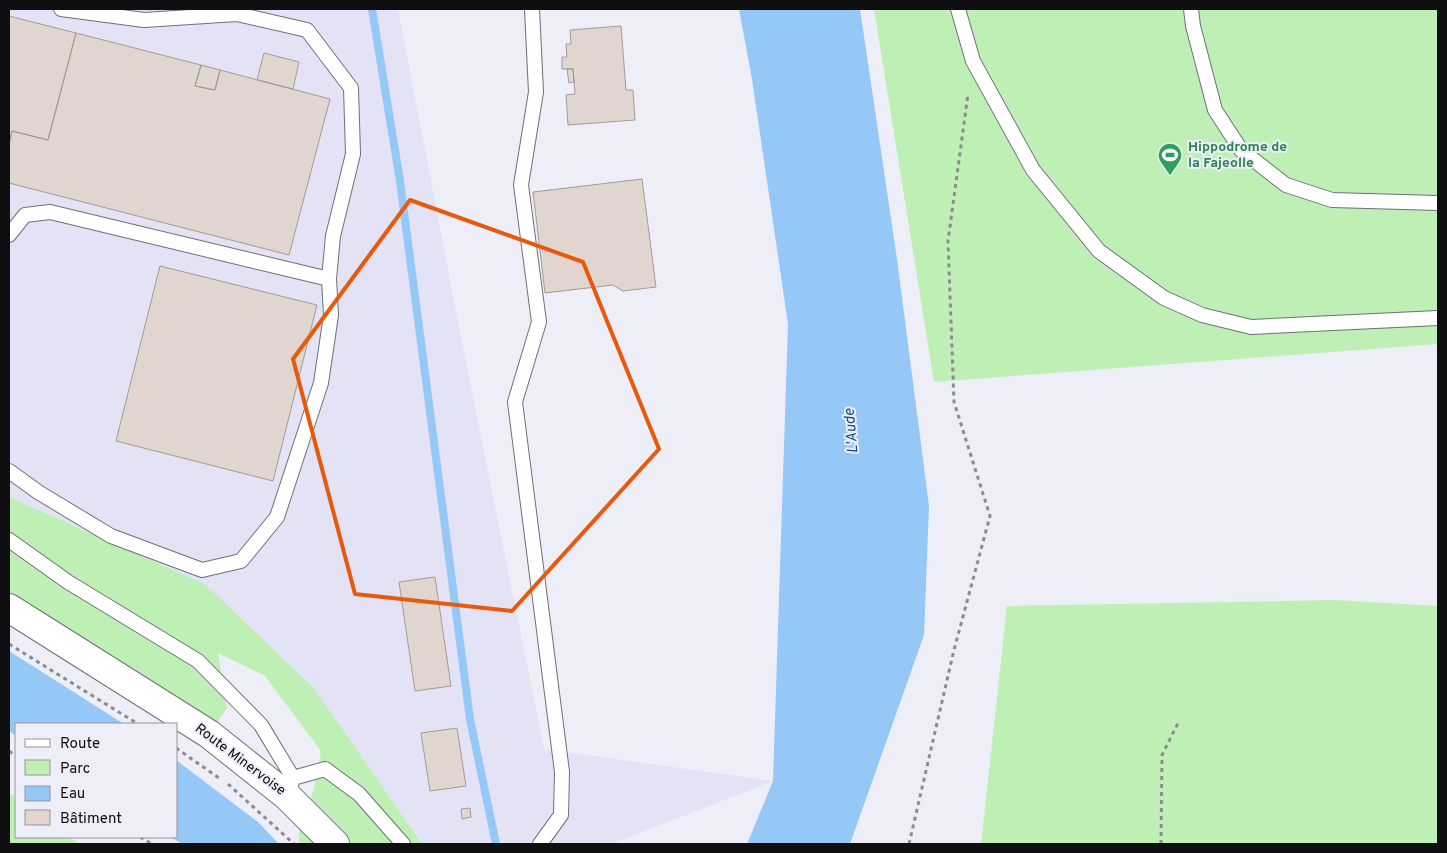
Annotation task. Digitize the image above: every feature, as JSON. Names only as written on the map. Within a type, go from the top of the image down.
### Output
[{"type":"main road","name":"Route Minervoise","points":[[9,608],[290,787],[335,844]]},
{"type":"lane","points":[[9,471],[38,492],[111,536],[202,570],[241,561],[276,517],[319,392],[331,315],[329,279],[333,236],[353,154],[351,88],[307,30],[237,14],[144,20],[61,9]]},
{"type":"lane","points":[[532,9],[536,92],[521,185],[539,322],[515,402],[562,772],[560,815],[540,844]]},
{"type":"lane","points":[[958,9],[972,61],[1033,170],[1070,218],[1099,251],[1164,298],[1202,315],[1251,327],[1438,318]]},
{"type":"lane","points":[[1191,9],[1193,26],[1215,110],[1241,150],[1286,185],[1332,200],[1438,203]]},
{"type":"lane","points":[[9,234],[25,215],[50,212],[329,279]]},
{"type":"lane","points":[[9,540],[68,582],[198,661],[261,725],[290,787],[325,770],[359,794],[403,844]]},
{"type":"path","points":[[909,844],[954,650],[990,516],[954,402],[948,241],[972,61]]},
{"type":"path","points":[[9,644],[136,723]]},
{"type":"path","points":[[1161,844],[1162,755],[1178,723]]},
{"type":"path","points":[[178,749],[224,781],[294,844]]},
{"type":"highlighted area","points":[[410,200],[583,262],[659,449],[512,611],[355,594],[293,359]]},
{"type":"shaded area","points":[[9,9],[398,9],[458,322],[544,749],[773,781],[612,844],[422,844],[314,688],[205,584],[9,497]]},
{"type":"green space","name":"Hippodrome de la Fajeolle","points":[[874,9],[1438,9],[1438,344],[934,382]]},
{"type":"green space","points":[[9,497],[205,584],[314,688],[422,844],[299,844],[299,829],[314,789],[321,751],[265,676],[218,653],[227,708],[209,734],[9,608]]},
{"type":"green space","points":[[1334,600],[1438,606],[1438,844],[981,844],[1007,606]]},
{"type":"green space","points":[[9,793],[15,797],[15,838],[70,838],[79,844],[9,844]]},
{"type":"water","name":"L'Aude","points":[[739,9],[860,9],[897,259],[929,506],[924,635],[850,844],[747,844],[773,781],[788,324],[752,79]]},
{"type":"water","points":[[9,651],[122,723],[15,723],[15,735],[9,731]]},
{"type":"water","points":[[178,762],[258,822],[279,844],[182,844],[173,838],[178,838]]},
{"type":"building","points":[[9,16],[76,33],[48,140],[12,131],[9,145]]},
{"type":"building","points":[[621,26],[626,90],[633,90],[635,120],[568,125],[566,95],[575,94],[573,69],[562,69],[562,57],[567,57],[566,44],[571,44],[570,30]]},
{"type":"building","points":[[76,33],[201,65],[195,86],[215,90],[220,70],[330,99],[289,255],[9,183],[9,145],[12,131],[48,140]]},
{"type":"building","points":[[264,53],[299,62],[293,89],[257,80]]},
{"type":"building","points":[[201,65],[220,70],[215,90],[195,86]]},
{"type":"building","points":[[567,69],[573,69],[574,82],[569,83]]},
{"type":"building","points":[[642,179],[656,287],[623,291],[613,285],[545,293],[533,192]]},
{"type":"building","points":[[160,266],[317,305],[273,481],[116,441]]},
{"type":"building","points":[[435,577],[451,686],[415,691],[399,582]]},
{"type":"building","points":[[457,728],[466,786],[430,791],[421,733]]},
{"type":"building","points":[[470,808],[471,817],[462,819],[461,809]]},
{"type":"waterway","points":[[372,9],[400,181],[470,719],[496,844]]},
{"type":"place","name":"Hippodrome de la Fajeolle","points":[[1170,176]]}]
